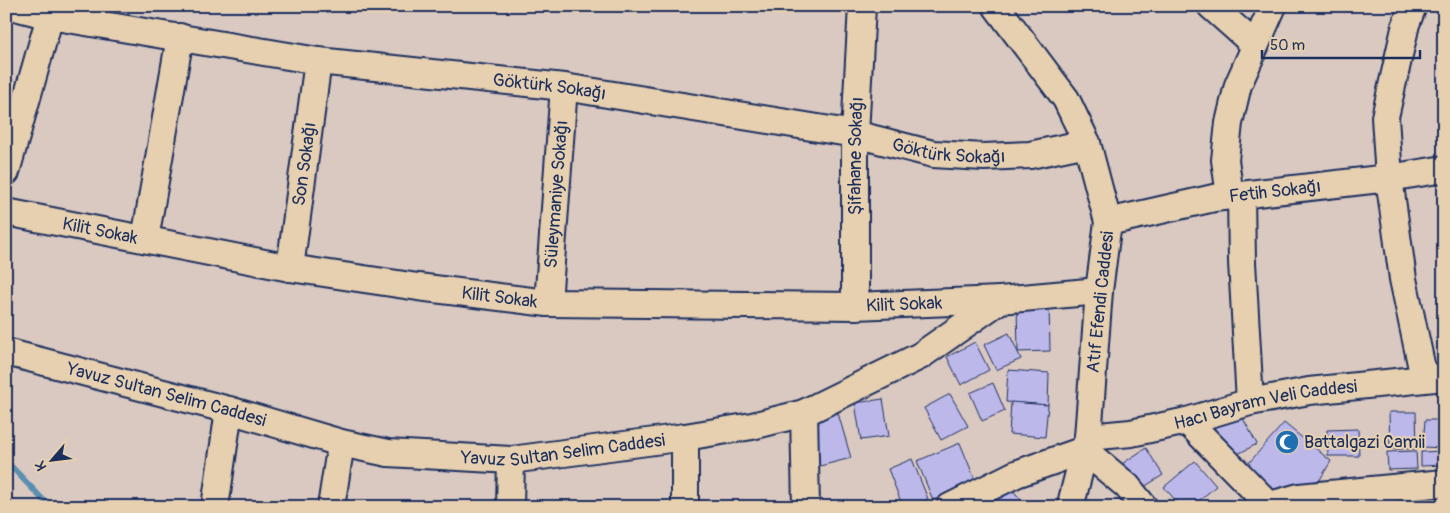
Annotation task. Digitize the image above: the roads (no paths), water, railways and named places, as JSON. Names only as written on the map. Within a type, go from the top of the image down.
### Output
[{"type":"street","name":"Göktürk Sokağı","points":[[11,6],[50,16],[318,61],[564,87],[855,134],[933,154],[984,157],[1030,154],[1088,143]]},
{"type":"street","name":"Şifahane Sokağı","points":[[855,306],[855,134],[862,6]]},
{"type":"street","name":"Atıf Efendi Caddesi","points":[[996,6],[1066,99],[1088,143],[1108,222],[1086,444],[1072,500],[1072,507]]},
{"type":"street","points":[[1211,6],[1255,45]]},
{"type":"street","points":[[1250,402],[1242,262],[1235,195],[1225,160],[1229,123],[1238,85],[1273,6]]},
{"type":"street","points":[[1413,6],[1406,24],[1385,117],[1389,178],[1403,279],[1434,377]]},
{"type":"street","points":[[6,172],[50,16]]},
{"type":"street","points":[[145,239],[180,37]]},
{"type":"street","name":"Son Sokağı","points":[[290,268],[318,61]]},
{"type":"street","name":"Süleymaniye Sokağı","points":[[548,303],[564,87]]},
{"type":"street","name":"Fetih Sokağı","points":[[1108,222],[1214,198],[1389,178],[1444,169]]},
{"type":"street","name":"Kilit Sokak","points":[[6,212],[290,268],[548,303],[855,306],[1000,300]]},
{"type":"street","name":"Yavuz Sultan Selim Caddesi","points":[[6,352],[388,453],[511,460],[686,437],[752,426],[804,413],[920,356],[1000,300],[1100,291]]},
{"type":"street","name":"Hacı Bayram Veli Caddesi","points":[[950,507],[1016,474],[1086,444],[1187,421],[1250,402],[1309,391],[1434,377]]},
{"type":"street","points":[[214,507],[229,410]]},
{"type":"street","points":[[804,413],[806,507]]},
{"type":"street","points":[[1187,421],[1270,506],[1299,497],[1444,483]]},
{"type":"street","points":[[685,507],[686,437]]},
{"type":"street","points":[[331,507],[341,442]]},
{"type":"street","points":[[1086,444],[1144,507]]},
{"type":"street","points":[[510,507],[511,460]]},
{"type":"waterway","points":[[6,461],[50,507]]},
{"type":"place","name":"Battalgazi Camii","points":[[1287,442]]}]
